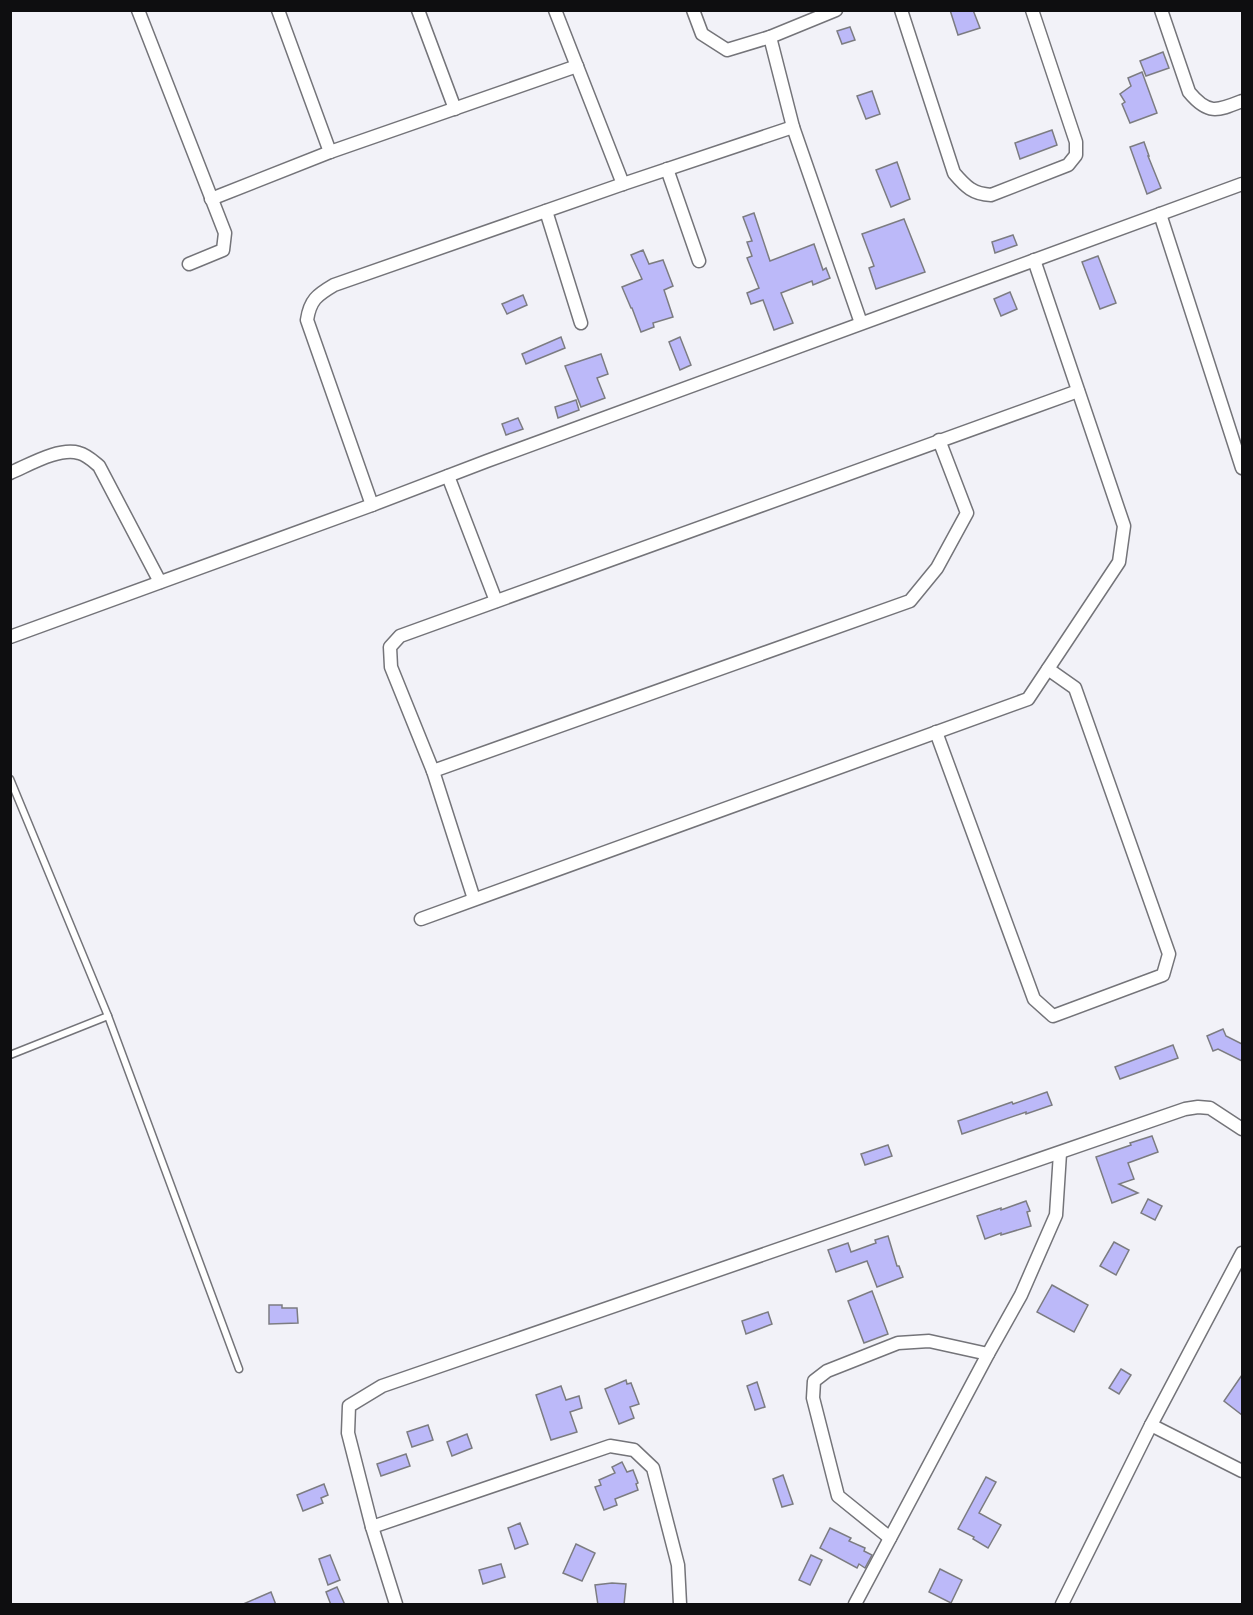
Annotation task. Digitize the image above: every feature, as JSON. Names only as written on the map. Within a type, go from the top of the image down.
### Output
[{"type":"street","points":[[138,10],[225,233],[223,250],[189,264]]},
{"type":"street","points":[[278,10],[330,152]]},
{"type":"street","points":[[418,10],[455,109]]},
{"type":"street","points":[[555,10],[623,184]]},
{"type":"street","points":[[693,10],[702,34],[727,50],[770,37],[836,10]]},
{"type":"street","points":[[901,10],[954,173],[965,186],[979,194],[991,195],[1068,165],[1076,155],[1076,142],[1032,10]]},
{"type":"street","points":[[1161,10],[1189,92],[1198,102],[1208,108],[1221,109],[1242,101]]},
{"type":"street","points":[[770,37],[793,127],[861,323]]},
{"type":"street","points":[[212,199],[330,152],[577,66]]},
{"type":"street","points":[[372,505],[307,320],[308,310],[314,299],[334,285],[793,127]]},
{"type":"street","points":[[667,169],[699,261]]},
{"type":"street","points":[[10,637],[1242,184]]},
{"type":"street","points":[[546,211],[581,323]]},
{"type":"street","points":[[1160,214],[1242,468]]},
{"type":"street","points":[[421,919],[1028,699],[1119,562],[1124,526],[1034,260]]},
{"type":"street","points":[[474,899],[433,771],[391,667],[390,647],[400,636],[1078,391]]},
{"type":"street","points":[[433,771],[910,601],[937,568],[967,513],[939,440]]},
{"type":"street","points":[[10,473],[53,454],[79,453],[91,459],[99,466],[160,582]]},
{"type":"street","points":[[447,476],[496,601]]},
{"type":"street","points":[[936,732],[1034,999],[1053,1016],[1163,975],[1169,954],[1075,688],[1048,669]]},
{"type":"street","points":[[396,1605],[372,1527],[348,1432],[350,1406],[382,1386],[1185,1109],[1210,1108],[1242,1129]]},
{"type":"street","points":[[855,1605],[1021,1296],[1056,1215],[1060,1153]]},
{"type":"street","points":[[1062,1605],[1151,1425],[1242,1253]]},
{"type":"street","points":[[890,1538],[838,1496],[813,1398],[814,1381],[827,1371],[898,1343],[929,1341],[988,1354]]},
{"type":"street","points":[[1151,1425],[1242,1471]]},
{"type":"street","points":[[372,1527],[610,1446],[634,1450],[653,1468],[678,1565],[680,1605]]},
{"type":"lane","points":[[10,779],[108,1016],[239,1369]]},
{"type":"lane","points":[[10,1055],[108,1016]]},
{"type":"building","points":[[950,10],[973,10],[980,28],[958,35]]},
{"type":"building","points":[[850,27],[855,40],[842,44],[837,31]]},
{"type":"building","points":[[1163,52],[1169,68],[1146,76],[1140,61]]},
{"type":"building","points":[[1142,72],[1157,113],[1130,123],[1122,104],[1125,102],[1120,94],[1131,86],[1128,78]]},
{"type":"building","points":[[872,91],[880,114],[866,119],[857,96]]},
{"type":"building","points":[[1052,130],[1057,145],[1020,159],[1015,143]]},
{"type":"building","points":[[1144,142],[1161,188],[1147,194],[1130,147]]},
{"type":"building","points":[[897,162],[910,199],[891,207],[876,170]]},
{"type":"building","points":[[754,213],[770,261],[814,244],[823,270],[826,268],[830,278],[813,285],[812,281],[781,293],[793,323],[774,330],[763,300],[751,304],[747,293],[759,288],[747,258],[752,256],[747,242],[752,241],[743,217]]},
{"type":"building","points":[[904,219],[925,272],[876,289],[869,268],[874,266],[862,234]]},
{"type":"building","points":[[1013,235],[1017,245],[995,253],[992,242]]},
{"type":"building","points":[[643,250],[649,264],[663,260],[673,286],[664,290],[673,317],[653,323],[654,327],[641,332],[622,287],[642,279],[631,255]]},
{"type":"building","points":[[1098,256],[1116,303],[1100,309],[1082,262]]},
{"type":"building","points":[[1010,292],[1017,309],[1001,316],[994,299]]},
{"type":"building","points":[[523,295],[527,305],[507,314],[502,304]]},
{"type":"building","points":[[561,337],[565,348],[526,364],[522,354]]},
{"type":"building","points":[[680,337],[691,365],[680,370],[669,342]]},
{"type":"building","points":[[601,354],[608,374],[597,378],[605,398],[581,407],[565,366]]},
{"type":"building","points":[[576,400],[579,410],[558,418],[555,407]]},
{"type":"building","points":[[518,418],[523,429],[506,435],[502,424]]},
{"type":"building","points":[[1223,1029],[1226,1036],[1242,1044],[1242,1061],[1218,1049],[1213,1051],[1207,1036]]},
{"type":"building","points":[[1173,1045],[1178,1058],[1120,1079],[1115,1067]]},
{"type":"building","points":[[1047,1092],[1052,1105],[962,1134],[958,1121]]},
{"type":"building","points":[[1152,1136],[1158,1152],[1128,1163],[1134,1179],[1119,1184],[1138,1193],[1112,1203],[1096,1157]]},
{"type":"building","points":[[888,1145],[892,1156],[865,1165],[861,1154]]},
{"type":"building","points":[[1148,1199],[1162,1206],[1155,1220],[1141,1213]]},
{"type":"building","points":[[1026,1201],[1030,1211],[1027,1212],[1031,1226],[985,1239],[977,1216]]},
{"type":"building","points":[[888,1236],[897,1266],[903,1277],[877,1287],[867,1261],[836,1272],[828,1250],[848,1243],[851,1252]]},
{"type":"building","points":[[1114,1242],[1129,1250],[1116,1275],[1100,1266]]},
{"type":"building","points":[[1052,1285],[1088,1305],[1074,1332],[1037,1312]]},
{"type":"building","points":[[872,1291],[888,1334],[864,1343],[848,1301]]},
{"type":"building","points":[[269,1305],[297,1308],[298,1323],[269,1324]]},
{"type":"building","points":[[768,1312],[772,1324],[746,1334],[742,1321]]},
{"type":"building","points":[[1121,1369],[1131,1375],[1119,1394],[1109,1388]]},
{"type":"building","points":[[1242,1375],[1242,1415],[1224,1401]]},
{"type":"building","points":[[626,1380],[627,1384],[631,1383],[639,1404],[630,1407],[634,1418],[619,1424],[605,1389]]},
{"type":"building","points":[[757,1382],[765,1407],[755,1410],[747,1386]]},
{"type":"building","points":[[561,1386],[566,1400],[579,1396],[582,1408],[570,1412],[577,1432],[551,1440],[536,1395]]},
{"type":"building","points":[[428,1425],[433,1440],[412,1447],[407,1432]]},
{"type":"building","points":[[467,1434],[472,1448],[452,1456],[447,1442]]},
{"type":"building","points":[[406,1454],[410,1466],[381,1476],[377,1464]]},
{"type":"building","points":[[622,1462],[627,1472],[633,1470],[638,1490],[615,1499],[617,1505],[604,1510],[595,1487],[601,1485],[599,1480],[615,1473],[612,1467]]},
{"type":"building","points":[[783,1475],[793,1504],[782,1507],[773,1479]]},
{"type":"building","points":[[986,1477],[996,1482],[979,1513],[1001,1525],[988,1548],[973,1539],[974,1537],[958,1529]]},
{"type":"building","points":[[324,1484],[328,1495],[321,1498],[323,1503],[303,1511],[297,1495]]},
{"type":"building","points":[[520,1523],[528,1544],[515,1549],[508,1528]]},
{"type":"building","points":[[830,1528],[851,1538],[849,1541],[865,1548],[864,1551],[872,1555],[865,1568],[859,1564],[857,1568],[820,1548]]},
{"type":"building","points":[[576,1544],[595,1553],[582,1581],[563,1573]]},
{"type":"building","points":[[330,1555],[340,1580],[328,1585],[319,1559]]},
{"type":"building","points":[[811,1555],[822,1560],[810,1585],[799,1580]]},
{"type":"building","points":[[501,1564],[505,1577],[483,1584],[479,1570]]},
{"type":"building","points":[[940,1569],[962,1580],[951,1603],[929,1592]]},
{"type":"building","points":[[626,1584],[624,1605],[598,1605],[595,1585]]},
{"type":"building","points":[[337,1587],[345,1605],[331,1605],[326,1592]]},
{"type":"building","points":[[271,1592],[276,1605],[241,1605]]}]
